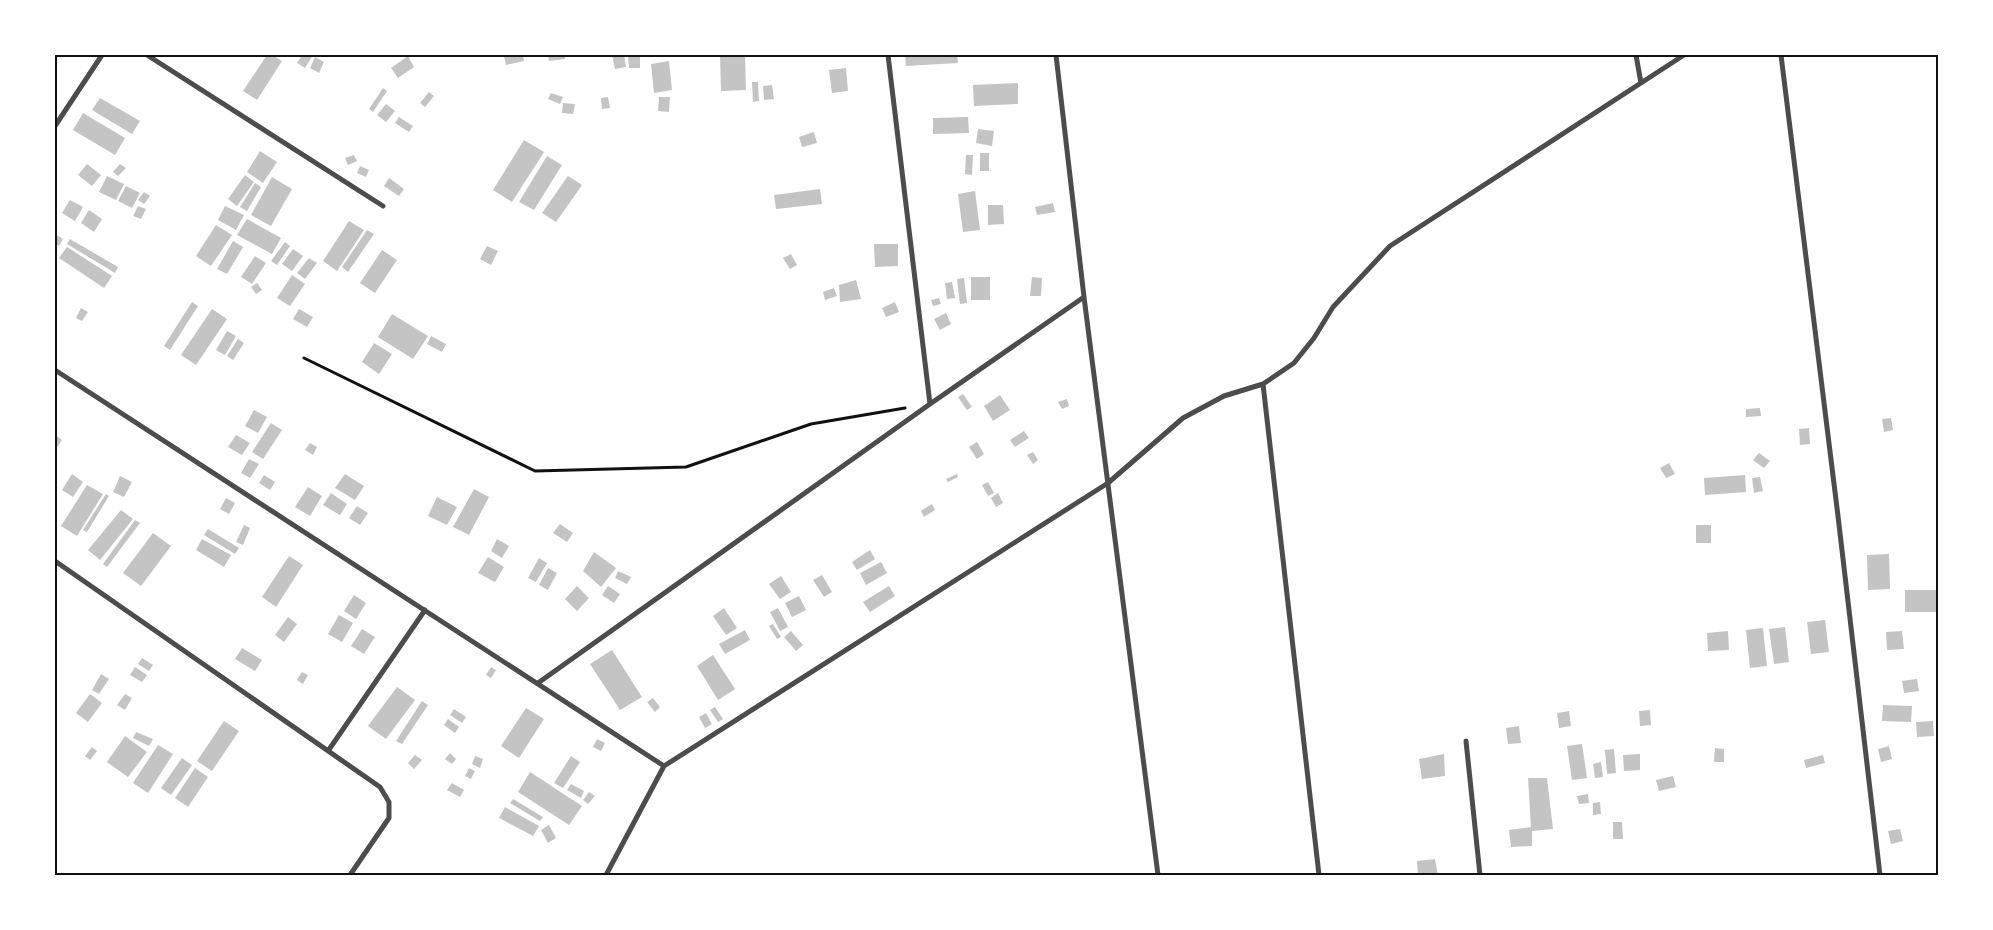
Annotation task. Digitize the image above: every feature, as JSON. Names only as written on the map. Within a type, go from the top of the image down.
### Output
[{"type":"street","points":[[55,126],[102,55]]},
{"type":"street","points":[[147,55],[383,206]]},
{"type":"street","points":[[888,55],[930,404]]},
{"type":"street","points":[[1056,55],[1084,297],[1158,875]]},
{"type":"street","points":[[1636,55],[1641,83]]},
{"type":"street","points":[[606,875],[664,766],[1108,483],[1183,418],[1224,396],[1263,384],[1294,363],[1314,338],[1333,306],[1390,246],[1684,55]]},
{"type":"street","points":[[1781,55],[1880,875]]},
{"type":"street","points":[[538,683],[930,404],[1084,297]]},
{"type":"street","points":[[55,370],[664,766]]},
{"type":"street","points":[[1263,384],[1319,875]]},
{"type":"street","points":[[55,561],[380,787],[389,802],[388,818],[350,875]]},
{"type":"street","points":[[328,751],[425,610]]},
{"type":"street","points":[[1466,741],[1480,875]]},
{"type":"path","points":[[304,358],[535,471],[686,467],[811,424],[930,404]]},
{"type":"building","points":[[267,55],[272,55],[282,61],[257,100],[243,91]]},
{"type":"building","points":[[302,55],[313,55],[305,68],[297,63]]},
{"type":"building","points":[[523,55],[524,61],[506,65],[504,57]]},
{"type":"building","points":[[548,55],[565,55],[565,59],[549,61]]},
{"type":"building","points":[[612,55],[624,55],[626,67],[615,69]]},
{"type":"building","points":[[628,55],[640,55],[640,68],[629,68]]},
{"type":"building","points":[[720,55],[745,55],[746,90],[721,91]]},
{"type":"building","points":[[905,55],[957,55],[958,63],[906,66]]},
{"type":"building","points":[[408,56],[414,67],[398,78],[391,68]]},
{"type":"building","points":[[315,57],[324,62],[319,73],[310,68]]},
{"type":"building","points":[[669,61],[672,90],[654,93],[651,64]]},
{"type":"building","points":[[846,68],[848,91],[832,93],[829,70]]},
{"type":"building","points":[[752,82],[758,82],[759,101],[753,102]]},
{"type":"building","points":[[1018,83],[1018,104],[974,106],[973,85]]},
{"type":"building","points":[[772,85],[774,99],[764,100],[763,86]]},
{"type":"building","points":[[383,88],[387,91],[373,112],[369,109]]},
{"type":"building","points":[[429,92],[434,96],[425,107],[420,103]]},
{"type":"building","points":[[551,93],[563,97],[560,104],[548,99]]},
{"type":"building","points":[[608,97],[610,108],[602,109],[601,98]]},
{"type":"building","points":[[659,97],[670,97],[669,112],[658,111]]},
{"type":"building","points":[[100,98],[140,121],[132,134],[92,110]]},
{"type":"building","points":[[563,103],[575,104],[573,114],[562,113]]},
{"type":"building","points":[[386,104],[395,111],[386,122],[377,115]]},
{"type":"building","points":[[83,113],[125,138],[115,155],[73,130]]},
{"type":"building","points":[[399,117],[413,126],[409,132],[395,123]]},
{"type":"building","points":[[968,117],[969,133],[933,134],[933,118]]},
{"type":"building","points":[[978,129],[994,131],[992,146],[976,143]]},
{"type":"building","points":[[814,132],[817,143],[802,147],[799,137]]},
{"type":"building","points":[[524,140],[544,152],[512,202],[493,190]]},
{"type":"building","points":[[260,151],[277,162],[263,183],[247,172]]},
{"type":"building","points":[[980,153],[989,153],[989,171],[980,171]]},
{"type":"building","points":[[354,155],[357,161],[348,165],[345,158]]},
{"type":"building","points":[[966,155],[973,155],[972,175],[965,174]]},
{"type":"building","points":[[547,156],[562,165],[534,210],[519,202]]},
{"type":"building","points":[[87,164],[101,175],[92,186],[78,175]]},
{"type":"building","points":[[120,164],[126,168],[118,176],[113,172]]},
{"type":"building","points":[[360,166],[369,170],[366,177],[357,173]]},
{"type":"building","points":[[245,175],[254,182],[237,206],[228,199]]},
{"type":"building","points":[[107,176],[124,184],[116,200],[99,192]]},
{"type":"building","points":[[568,176],[582,185],[556,222],[542,213]]},
{"type":"building","points":[[272,177],[292,189],[271,226],[251,215]]},
{"type":"building","points":[[389,178],[404,189],[399,196],[384,186]]},
{"type":"building","points":[[255,183],[261,187],[247,211],[240,207]]},
{"type":"building","points":[[126,186],[140,193],[132,208],[118,201]]},
{"type":"building","points":[[820,189],[822,204],[776,209],[774,195]]},
{"type":"building","points":[[975,191],[980,230],[963,232],[958,194]]},
{"type":"building","points":[[144,192],[150,196],[144,204],[138,200]]},
{"type":"building","points":[[70,200],[83,207],[75,221],[62,213]]},
{"type":"building","points":[[1053,203],[1055,212],[1037,215],[1035,207]]},
{"type":"building","points":[[988,205],[1003,205],[1004,224],[988,225]]},
{"type":"building","points":[[138,206],[146,209],[141,219],[133,216]]},
{"type":"building","points":[[225,206],[244,215],[236,230],[218,220]]},
{"type":"building","points":[[89,210],[102,219],[94,232],[81,223]]},
{"type":"building","points":[[247,219],[281,238],[272,254],[237,235]]},
{"type":"building","points":[[349,221],[364,230],[337,271],[323,261]]},
{"type":"building","points":[[216,225],[232,235],[211,266],[196,256]]},
{"type":"building","points":[[367,230],[374,234],[348,272],[342,267]]},
{"type":"building","points":[[55,234],[63,239],[59,246],[55,243]]},
{"type":"building","points":[[70,239],[118,267],[115,273],[67,244]]},
{"type":"building","points":[[233,241],[243,247],[227,274],[217,269]]},
{"type":"building","points":[[285,242],[290,246],[277,265],[271,261]]},
{"type":"building","points":[[874,244],[898,244],[898,266],[875,267]]},
{"type":"building","points":[[487,246],[498,251],[491,265],[480,259]]},
{"type":"building","points":[[67,247],[112,276],[104,288],[59,258]]},
{"type":"building","points":[[293,249],[303,256],[292,271],[282,264]]},
{"type":"building","points":[[382,250],[397,260],[375,293],[360,283]]},
{"type":"building","points":[[791,254],[797,265],[790,269],[783,258]]},
{"type":"building","points":[[255,256],[266,263],[252,284],[241,277]]},
{"type":"building","points":[[309,258],[317,263],[305,279],[297,273]]},
{"type":"building","points":[[292,275],[305,284],[290,306],[277,298]]},
{"type":"building","points":[[971,277],[990,277],[990,300],[971,300]]},
{"type":"building","points":[[1032,277],[1042,278],[1041,296],[1030,296]]},
{"type":"building","points":[[964,278],[967,303],[960,304],[957,279]]},
{"type":"building","points":[[856,280],[861,299],[840,302],[839,285]]},
{"type":"building","points":[[952,282],[955,298],[947,299],[945,283]]},
{"type":"building","points":[[257,283],[262,290],[256,294],[251,287]]},
{"type":"building","points":[[834,288],[837,296],[825,300],[823,292]]},
{"type":"building","points":[[939,298],[941,304],[933,306],[931,300]]},
{"type":"building","points":[[192,302],[198,306],[170,350],[164,346]]},
{"type":"building","points":[[895,302],[899,312],[886,317],[882,308]]},
{"type":"building","points":[[81,308],[88,312],[82,321],[76,318]]},
{"type":"building","points":[[212,309],[227,319],[196,365],[181,355]]},
{"type":"building","points":[[299,309],[313,317],[307,327],[293,319]]},
{"type":"building","points":[[946,313],[951,324],[940,330],[934,319]]},
{"type":"building","points":[[392,314],[428,336],[413,359],[378,337]]},
{"type":"building","points":[[227,331],[236,336],[225,355],[216,350]]},
{"type":"building","points":[[431,336],[446,344],[442,352],[427,344]]},
{"type":"building","points":[[238,339],[244,343],[233,360],[227,356]]},
{"type":"building","points":[[374,343],[392,354],[379,374],[362,362]]},
{"type":"building","points":[[963,394],[972,407],[967,410],[958,397]]},
{"type":"building","points":[[1000,395],[1010,410],[993,421],[984,406]]},
{"type":"building","points":[[1067,399],[1069,406],[1062,409],[1058,402]]},
{"type":"building","points":[[1760,408],[1761,416],[1746,417],[1746,409]]},
{"type":"building","points":[[254,410],[267,417],[258,433],[245,426]]},
{"type":"building","points":[[1891,418],[1893,430],[1884,432],[1882,419]]},
{"type":"building","points":[[271,423],[282,430],[263,459],[252,452]]},
{"type":"building","points":[[1809,428],[1810,444],[1800,445],[1799,429]]},
{"type":"building","points":[[1024,431],[1029,438],[1015,447],[1010,440]]},
{"type":"building","points":[[55,435],[62,440],[55,450]]},
{"type":"building","points":[[236,435],[250,443],[242,455],[228,447]]},
{"type":"building","points":[[977,442],[984,454],[977,459],[969,447]]},
{"type":"building","points":[[310,443],[317,447],[313,455],[305,450]]},
{"type":"building","points":[[1033,452],[1038,460],[1033,464],[1027,455]]},
{"type":"building","points":[[1759,453],[1770,461],[1764,468],[1753,460]]},
{"type":"building","points":[[249,459],[259,464],[250,478],[241,473]]},
{"type":"building","points":[[1669,463],[1675,474],[1666,478],[1660,468]]},
{"type":"building","points":[[72,474],[83,482],[73,497],[62,490]]},
{"type":"building","points":[[345,474],[364,486],[355,500],[335,488]]},
{"type":"building","points":[[957,474],[958,477],[948,482],[946,479]]},
{"type":"building","points":[[264,475],[275,482],[270,490],[259,483]]},
{"type":"building","points":[[1745,475],[1746,492],[1705,495],[1704,478]]},
{"type":"building","points":[[120,476],[132,482],[124,497],[113,492]]},
{"type":"building","points":[[1760,477],[1763,491],[1754,493],[1752,478]]},
{"type":"building","points":[[988,482],[994,493],[988,496],[982,485]]},
{"type":"building","points":[[87,485],[103,494],[77,536],[61,526]]},
{"type":"building","points":[[308,487],[322,496],[310,516],[295,507]]},
{"type":"building","points":[[474,489],[489,497],[469,535],[453,527]]},
{"type":"building","points":[[331,493],[347,504],[340,515],[323,505]]},
{"type":"building","points":[[998,493],[1003,503],[996,507],[991,498]]},
{"type":"building","points":[[106,494],[109,496],[87,532],[83,530]]},
{"type":"building","points":[[437,497],[457,507],[447,525],[428,516]]},
{"type":"building","points":[[226,498],[235,503],[229,514],[220,509]]},
{"type":"building","points":[[932,504],[935,510],[924,517],[921,511]]},
{"type":"building","points":[[357,506],[368,513],[360,525],[349,518]]},
{"type":"building","points":[[121,510],[133,519],[100,560],[88,550]]},
{"type":"building","points":[[135,520],[140,523],[107,567],[103,564]]},
{"type":"building","points":[[560,524],[573,533],[567,542],[553,533]]},
{"type":"building","points":[[244,525],[250,528],[243,545],[236,542]]},
{"type":"building","points":[[1696,525],[1711,525],[1711,543],[1696,543]]},
{"type":"building","points":[[208,529],[239,548],[235,554],[204,535]]},
{"type":"building","points":[[153,533],[171,546],[141,586],[123,573]]},
{"type":"building","points":[[202,539],[231,555],[224,567],[196,550]]},
{"type":"building","points":[[497,539],[509,546],[502,558],[491,551]]},
{"type":"building","points":[[870,550],[875,559],[857,570],[852,562]]},
{"type":"building","points":[[594,552],[616,568],[601,587],[583,571]]},
{"type":"building","points":[[1889,554],[1890,589],[1868,590],[1867,555]]},
{"type":"building","points":[[289,556],[303,565],[276,607],[262,597]]},
{"type":"building","points":[[488,557],[504,567],[495,582],[478,573]]},
{"type":"building","points":[[539,558],[547,563],[536,582],[528,578]]},
{"type":"building","points":[[881,562],[887,573],[866,585],[860,573]]},
{"type":"building","points":[[548,568],[557,573],[548,590],[539,585]]},
{"type":"building","points":[[618,571],[631,577],[627,584],[615,578]]},
{"type":"building","points":[[822,575],[832,592],[824,597],[813,580]]},
{"type":"building","points":[[781,576],[791,592],[780,599],[769,584]]},
{"type":"building","points":[[577,586],[589,598],[577,611],[565,599]]},
{"type":"building","points":[[608,586],[620,594],[614,603],[602,595]]},
{"type":"building","points":[[889,586],[895,596],[870,612],[863,602]]},
{"type":"building","points":[[1905,590],[1936,590],[1936,612],[1905,612]]},
{"type":"building","points":[[354,595],[366,603],[356,619],[344,611]]},
{"type":"building","points":[[799,596],[806,610],[792,617],[785,603]]},
{"type":"building","points":[[724,608],[737,628],[726,635],[713,616]]},
{"type":"building","points":[[778,608],[788,627],[780,631],[770,612]]},
{"type":"building","points":[[339,615],[353,623],[342,642],[328,634]]},
{"type":"building","points":[[288,617],[297,624],[284,642],[275,635]]},
{"type":"building","points":[[1825,620],[1829,652],[1811,654],[1807,622]]},
{"type":"building","points":[[773,624],[781,637],[777,639],[769,626]]},
{"type":"building","points":[[1785,627],[1789,662],[1774,664],[1769,629]]},
{"type":"building","points":[[1763,628],[1767,666],[1750,668],[1746,630]]},
{"type":"building","points":[[362,629],[375,637],[364,654],[351,646]]},
{"type":"building","points":[[745,630],[750,640],[725,654],[719,644]]},
{"type":"building","points":[[791,631],[803,645],[796,651],[784,637]]},
{"type":"building","points":[[1728,631],[1729,650],[1708,651],[1707,633]]},
{"type":"building","points":[[1902,631],[1904,649],[1887,650],[1886,632]]},
{"type":"building","points":[[242,648],[262,660],[255,671],[235,659]]},
{"type":"building","points":[[612,650],[642,697],[620,710],[590,664]]},
{"type":"building","points":[[713,655],[735,689],[718,700],[697,666]]},
{"type":"building","points":[[142,658],[153,665],[149,671],[138,664]]},
{"type":"building","points":[[135,667],[147,675],[142,682],[130,675]]},
{"type":"building","points":[[491,667],[496,670],[491,678],[486,675]]},
{"type":"building","points":[[302,672],[308,675],[303,684],[297,680]]},
{"type":"building","points":[[101,674],[109,679],[99,694],[92,690]]},
{"type":"building","points":[[1917,679],[1919,691],[1904,693],[1902,681]]},
{"type":"building","points":[[397,687],[415,700],[386,739],[368,726]]},
{"type":"building","points":[[90,694],[102,703],[88,722],[76,713]]},
{"type":"building","points":[[125,694],[132,698],[125,710],[117,705]]},
{"type":"building","points":[[653,698],[660,707],[655,712],[647,702]]},
{"type":"building","points":[[422,701],[428,705],[402,744],[396,741]]},
{"type":"building","points":[[1883,705],[1912,706],[1911,722],[1882,721]]},
{"type":"building","points":[[715,707],[723,719],[718,722],[710,710]]},
{"type":"building","points":[[526,708],[544,719],[519,758],[501,746]]},
{"type":"building","points":[[454,709],[466,717],[462,723],[450,715]]},
{"type":"building","points":[[1650,710],[1651,725],[1640,726],[1639,711]]},
{"type":"building","points":[[1569,711],[1571,726],[1559,728],[1557,713]]},
{"type":"building","points":[[706,713],[712,724],[705,728],[699,717]]},
{"type":"building","points":[[448,719],[459,727],[455,733],[444,725]]},
{"type":"building","points":[[224,721],[239,731],[212,771],[197,761]]},
{"type":"building","points":[[1933,721],[1934,736],[1917,737],[1916,722]]},
{"type":"building","points":[[1519,726],[1521,743],[1508,744],[1506,728]]},
{"type":"building","points":[[136,732],[153,739],[149,746],[133,738]]},
{"type":"building","points":[[125,736],[147,752],[128,777],[107,762]]},
{"type":"building","points":[[597,739],[605,743],[601,751],[593,747]]},
{"type":"building","points":[[1582,744],[1587,778],[1572,780],[1567,746]]},
{"type":"building","points":[[158,745],[173,754],[148,793],[133,783]]},
{"type":"building","points":[[1889,746],[1892,759],[1881,762],[1878,749]]},
{"type":"building","points":[[92,747],[97,751],[90,760],[85,756]]},
{"type":"building","points":[[1715,748],[1724,749],[1724,762],[1714,762]]},
{"type":"building","points":[[1614,749],[1616,773],[1607,774],[1605,750]]},
{"type":"building","points":[[450,753],[456,759],[452,764],[445,759]]},
{"type":"building","points":[[1444,754],[1445,776],[1422,779],[1419,759]]},
{"type":"building","points":[[1640,754],[1640,770],[1624,771],[1623,755]]},
{"type":"building","points":[[415,755],[422,760],[414,769],[408,763]]},
{"type":"building","points":[[1823,755],[1825,763],[1806,768],[1804,760]]},
{"type":"building","points":[[475,756],[483,759],[480,768],[472,764]]},
{"type":"building","points":[[571,756],[580,762],[563,788],[554,783]]},
{"type":"building","points":[[182,758],[192,765],[171,795],[161,788]]},
{"type":"building","points":[[1601,762],[1603,777],[1595,778],[1593,764]]},
{"type":"building","points":[[195,768],[208,777],[188,807],[175,798]]},
{"type":"building","points":[[469,768],[475,771],[471,779],[465,776]]},
{"type":"building","points":[[530,772],[582,806],[569,825],[518,792]]},
{"type":"building","points":[[1673,776],[1676,787],[1659,791],[1656,780]]},
{"type":"building","points":[[1528,778],[1547,778],[1553,829],[1532,831],[1532,846],[1511,847],[1509,830],[1531,827]]},
{"type":"building","points":[[452,783],[464,790],[460,797],[447,790]]},
{"type":"building","points":[[571,784],[584,791],[581,798],[567,790]]},
{"type":"building","points":[[589,792],[595,796],[588,804],[583,800]]},
{"type":"building","points":[[1588,794],[1589,803],[1579,804],[1577,796]]},
{"type":"building","points":[[513,799],[543,817],[540,821],[510,803]]},
{"type":"building","points":[[1600,802],[1601,814],[1593,815],[1593,803]]},
{"type":"building","points":[[505,807],[539,826],[533,836],[499,818]]},
{"type":"building","points":[[1613,822],[1622,822],[1623,839],[1613,839]]},
{"type":"building","points":[[549,825],[556,838],[548,843],[541,830]]},
{"type":"building","points":[[1900,829],[1903,841],[1891,844],[1888,831]]},
{"type":"building","points":[[1435,859],[1438,875],[1418,875],[1417,861]]}]
